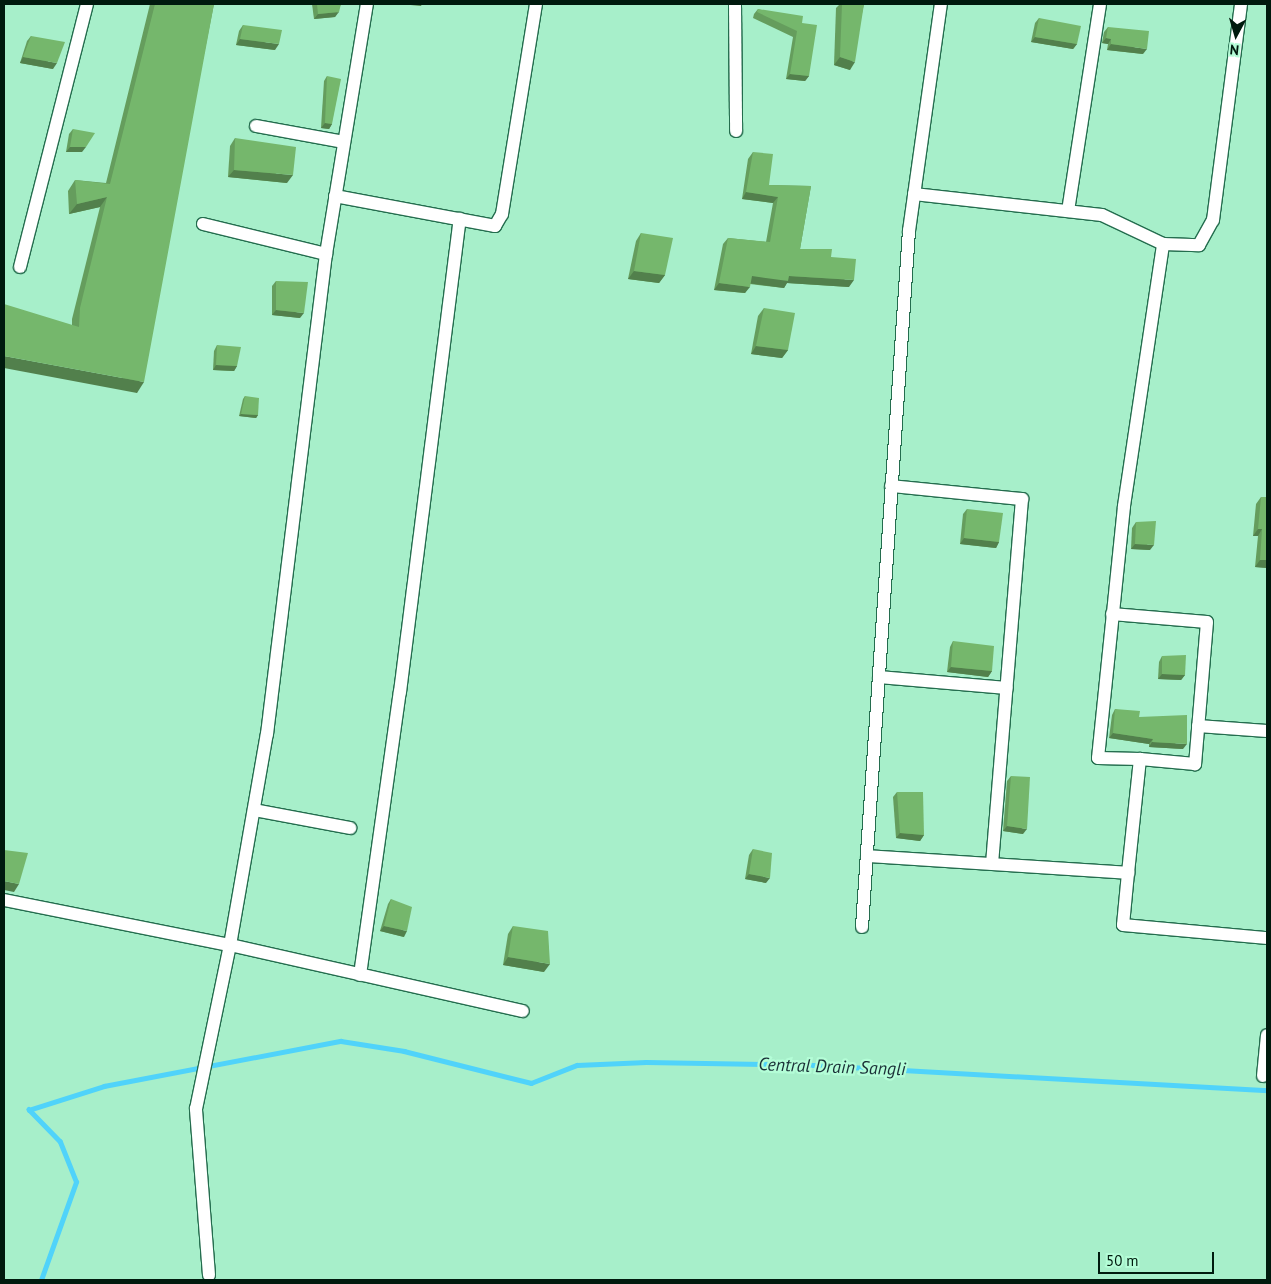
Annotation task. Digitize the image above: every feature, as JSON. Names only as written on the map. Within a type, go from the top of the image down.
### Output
[{"type":"street","points":[[20,267],[87,4]]},
{"type":"street","points":[[210,1275],[196,1109],[230,945],[267,734],[326,254],[367,4]]},
{"type":"street","points":[[335,196],[496,226],[502,214],[536,4]]},
{"type":"street","points":[[735,4],[736,131]]},
{"type":"street","points":[[862,927],[891,486],[914,194],[941,4]]},
{"type":"street","points":[[1068,211],[1100,4]]},
{"type":"street","points":[[914,194],[1102,216],[1163,244],[1199,246],[1213,220],[1241,4]]},
{"type":"street","points":[[256,126],[344,142]]},
{"type":"street","points":[[360,975],[400,692],[460,219]]},
{"type":"street","points":[[203,224],[326,254]]},
{"type":"street","points":[[1112,614],[1208,622],[1195,764],[1140,759],[1098,758],[1112,614],[1124,506],[1163,244]]},
{"type":"street","points":[[891,486],[1022,499],[992,864]]},
{"type":"street","points":[[879,676],[1007,688]]},
{"type":"street","points":[[1198,726],[1267,731]]},
{"type":"street","points":[[1140,759],[1123,925],[1267,938]]},
{"type":"street","points":[[254,810],[350,828]]},
{"type":"street","points":[[867,856],[1128,873]]},
{"type":"street","points":[[4,900],[230,945],[523,1011]]},
{"type":"street","points":[[1263,1076],[1267,1035]]},
{"type":"building","points":[[155,4],[214,4],[144,382],[4,356],[4,304],[79,327],[80,308],[107,197],[77,204],[75,180],[110,184]]},
{"type":"building","points":[[317,4],[341,4],[339,12],[318,14]]},
{"type":"building","points":[[842,4],[864,4],[855,62],[840,57]]},
{"type":"building","points":[[758,9],[803,16],[802,23],[817,25],[809,76],[790,74],[797,31],[757,12]]},
{"type":"building","points":[[1039,18],[1081,26],[1077,44],[1035,37]]},
{"type":"building","points":[[243,25],[282,30],[279,44],[240,39]]},
{"type":"building","points":[[1108,27],[1149,31],[1147,49],[1111,44],[1111,39],[1106,38]]},
{"type":"building","points":[[31,36],[65,42],[57,63],[23,57]]},
{"type":"building","points":[[327,76],[341,79],[332,124],[325,123]]},
{"type":"building","points":[[73,129],[95,133],[86,147],[70,147]]},
{"type":"building","points":[[235,138],[296,147],[293,175],[234,170]]},
{"type":"building","points":[[753,152],[773,154],[769,185],[811,186],[800,249],[832,249],[831,257],[856,259],[854,280],[789,276],[788,281],[752,276],[750,287],[719,283],[728,238],[770,242],[778,197],[746,192]]},
{"type":"building","points":[[641,233],[673,238],[665,275],[634,271]]},
{"type":"building","points":[[276,281],[308,282],[304,313],[276,310]]},
{"type":"building","points":[[764,308],[795,313],[788,350],[756,346]]},
{"type":"building","points":[[217,345],[241,347],[237,366],[216,365]]},
{"type":"building","points":[[245,396],[259,398],[258,415],[241,414]]},
{"type":"building","points":[[1261,497],[1267,497],[1267,560],[1260,560],[1262,529],[1258,529]]},
{"type":"building","points":[[967,509],[1003,513],[999,542],[964,538]]},
{"type":"building","points":[[1156,521],[1154,545],[1135,544],[1136,522]]},
{"type":"building","points":[[953,641],[994,646],[992,671],[951,667]]},
{"type":"building","points":[[1186,655],[1185,675],[1162,674],[1162,656]]},
{"type":"building","points":[[1115,709],[1140,711],[1139,717],[1187,715],[1187,744],[1152,742],[1153,739],[1113,733]]},
{"type":"building","points":[[1011,776],[1030,777],[1027,829],[1007,826]]},
{"type":"building","points":[[897,792],[923,792],[924,835],[900,833]]},
{"type":"building","points":[[753,849],[772,853],[770,878],[749,874]]},
{"type":"building","points":[[4,850],[28,853],[19,884],[4,881]]},
{"type":"building","points":[[391,899],[412,907],[407,931],[384,926]]},
{"type":"building","points":[[513,926],[548,931],[550,964],[508,957]]},
{"type":"waterway","name":"Central Drain Sangli","points":[[41,1280],[76,1182],[60,1142],[29,1110],[104,1086],[341,1041],[404,1051],[531,1083],[577,1065],[646,1062],[814,1065],[1267,1090]]}]
